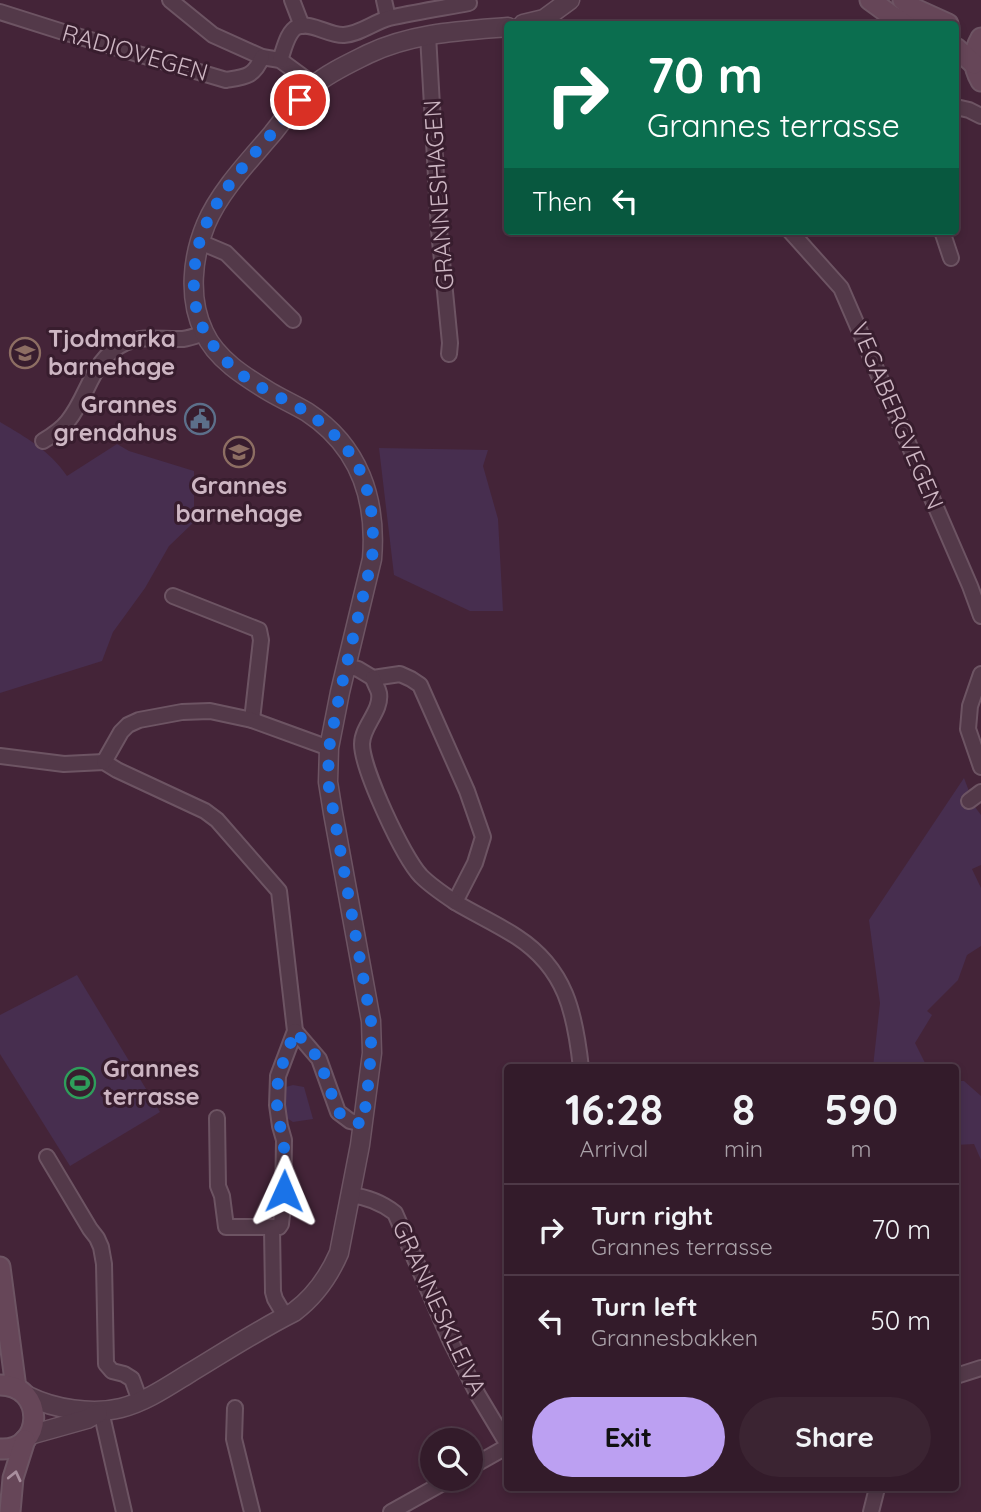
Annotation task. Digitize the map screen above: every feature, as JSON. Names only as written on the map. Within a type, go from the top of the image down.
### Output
[{"type":"main road","points":[[870,0],[901,21]]},
{"type":"main road","points":[[903,0],[915,9],[941,21]]},
{"type":"main road","points":[[959,28],[981,31]]},
{"type":"main road","points":[[978,72],[975,52],[981,38]]},
{"type":"main road","points":[[959,51],[978,72]]},
{"type":"main road","points":[[0,1266],[15,1390],[34,1412],[34,1422],[13,1478],[10,1512]]},
{"type":"main road","points":[[0,1449],[16,1447],[27,1438]]},
{"type":"main road","points":[[0,1497],[3,1512]]},
{"type":"street","points":[[170,0],[213,35],[262,57],[280,60],[314,85]]},
{"type":"street","points":[[292,0],[302,26]]},
{"type":"street","points":[[384,0],[388,18]]},
{"type":"street","points":[[280,60],[292,31],[302,26],[344,35],[352,34],[388,18],[469,3],[468,0]]},
{"type":"street","points":[[546,21],[570,0]]},
{"type":"street","name":"RADIOVEGEN","points":[[0,12],[226,80],[248,77],[259,66],[262,57]]},
{"type":"street","points":[[15,1390],[60,1408],[101,1411],[123,1408],[140,1401],[305,1303],[331,1270],[339,1253],[363,1124],[372,1053],[371,1021],[328,782],[329,748],[373,548],[370,503],[363,477],[350,453],[331,432],[308,413],[247,378],[225,359],[204,333],[194,297],[193,271],[206,224],[215,207],[242,169],[314,85],[369,53],[404,40],[504,27]]},
{"type":"street","name":"GRANNESHAGEN","points":[[428,35],[449,354]]},
{"type":"street","points":[[959,108],[981,116]]},
{"type":"street","name":"VEGABERGVEGEN","points":[[794,235],[841,288],[981,616]]},
{"type":"street","points":[[943,235],[951,258]]},
{"type":"street","points":[[200,242],[226,253],[293,320]]},
{"type":"street","points":[[43,441],[59,431],[69,420],[96,367],[122,345],[136,339],[185,339],[204,333]]},
{"type":"street","points":[[173,596],[259,630],[261,640],[252,720]]},
{"type":"street","points":[[346,666],[358,669],[373,678],[379,694],[378,705],[362,741],[363,754],[408,859],[435,888],[517,937],[548,965],[567,996],[573,1014],[581,1064]]},
{"type":"street","points":[[373,678],[400,674],[420,685],[467,790],[483,837],[481,848],[455,902]]},
{"type":"street","points":[[981,674],[970,706],[968,729],[981,767]]},
{"type":"street","points":[[104,762],[128,725],[139,720],[182,712],[210,711],[252,720],[329,748]]},
{"type":"street","points":[[0,756],[65,764],[104,762],[205,811],[217,820],[279,891],[295,1031],[278,1076],[277,1105],[284,1140],[285,1175],[279,1227],[226,1227],[218,1186],[217,1118]]},
{"type":"street","points":[[295,1031],[319,1059],[338,1112],[351,1121],[363,1124]]},
{"type":"street","points":[[47,1157],[101,1247],[104,1264],[106,1364],[113,1371],[132,1379],[140,1401]]},
{"type":"street","name":"GRANNESKLEIVA","points":[[350,1195],[365,1197],[395,1213],[450,1340],[504,1439]]},
{"type":"street","points":[[272,1228],[273,1292],[285,1316]]},
{"type":"street","points":[[97,1238],[113,1236]]},
{"type":"street","points":[[959,1375],[981,1368]]},
{"type":"street","points":[[235,1408],[234,1439],[252,1512]]},
{"type":"street","points":[[27,1438],[87,1419],[101,1411]]},
{"type":"street","points":[[101,1411],[124,1512]]},
{"type":"street","name":"GRANNESKLEIVA","points":[[483,1460],[504,1448]]},
{"type":"street","points":[[391,1512],[429,1491]]},
{"type":"street","points":[[871,1512],[876,1491]]},
{"type":"shaded area","points":[[0,422],[45,452],[67,476],[117,444],[129,451],[194,471],[194,522],[169,546],[145,588],[113,632],[102,661],[0,693]]},
{"type":"shaded area","points":[[379,448],[488,450],[483,466],[498,519],[503,611],[470,611],[394,575]]},
{"type":"shaded area","points":[[964,778],[975,807],[981,815],[981,865],[972,869],[981,888],[981,946],[967,955],[958,980],[927,1011],[932,1015],[915,1043],[926,1064],[873,1064],[880,1003],[869,920]]},
{"type":"shaded area","name":"Grannes terrasse","points":[[77,975],[160,1112],[70,1166],[0,1054],[0,1015]]},
{"type":"shaded area","points":[[959,1081],[964,1081],[981,1096],[981,1160],[974,1144],[959,1145]]},
{"type":"shaded area","points":[[293,1085],[304,1087],[313,1119],[293,1122],[282,1115],[282,1088]]},
{"type":"place","name":"Tjodmarka barnehage","points":[[25,353]]},
{"type":"place","name":"Grannes grendahus","points":[[200,419]]},
{"type":"place","name":"Grannes barnehage","points":[[239,452]]},
{"type":"place","name":"Grannes terrasse","points":[[80,1083]]},
{"type":"route","points":[[284,1191],[284,1140],[277,1105],[278,1076],[295,1031],[319,1059],[338,1112],[351,1121],[363,1124],[372,1053],[371,1021],[328,782],[329,748],[372,559],[374,538],[370,503],[363,477],[350,453],[331,432],[308,413],[247,378],[225,359],[204,333],[194,297],[193,271],[206,224],[215,207],[242,169],[300,100]]}]
